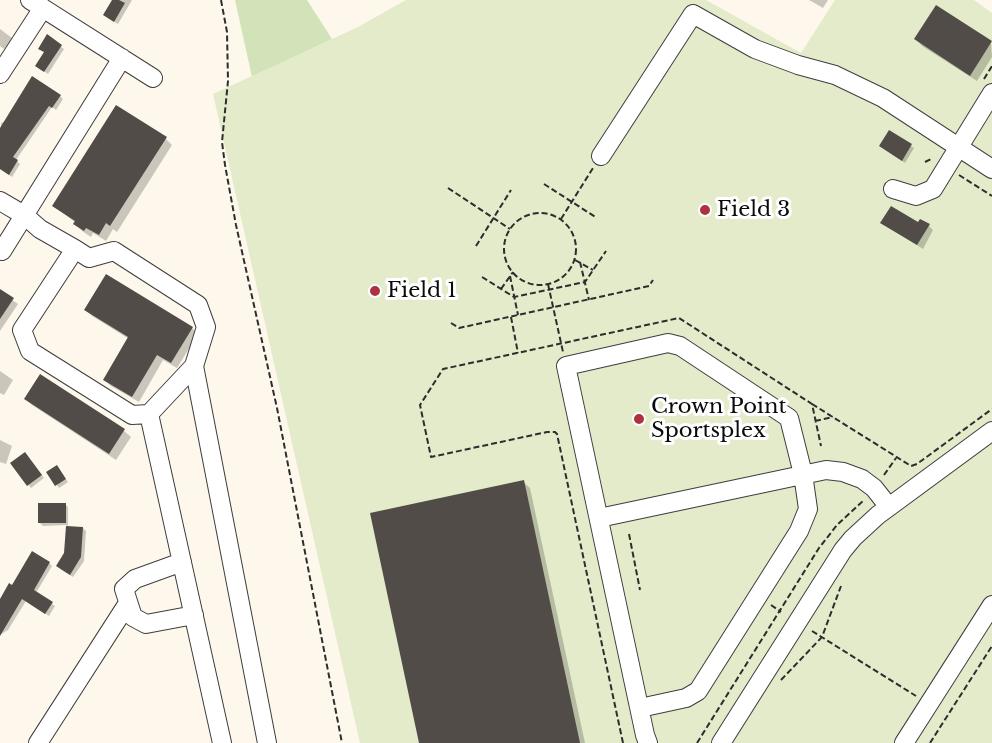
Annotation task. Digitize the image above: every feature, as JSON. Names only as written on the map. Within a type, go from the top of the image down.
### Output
[{"type":"street","points":[[0,74],[36,4],[153,78]]},
{"type":"street","points":[[601,156],[693,14],[755,49],[798,65],[835,75],[882,98],[958,147],[990,164]]},
{"type":"street","points":[[3,251],[8,211],[122,58]]},
{"type":"street","points":[[894,189],[916,196],[933,189],[992,93]]},
{"type":"street","points":[[8,211],[75,249],[89,258],[114,251],[198,305],[206,327],[194,366],[149,414],[132,415],[30,351],[22,330],[75,249]]},
{"type":"street","points":[[640,708],[686,698],[698,691],[799,531],[805,517],[808,499],[789,418],[680,346],[668,344],[566,366],[640,708],[648,743]]},
{"type":"street","points":[[194,366],[267,743]]},
{"type":"street","points":[[149,414],[222,743]]},
{"type":"street","points":[[721,743],[843,550],[864,527],[889,507],[992,431]]},
{"type":"street","points":[[599,518],[803,474],[834,470],[853,475],[874,488],[889,507]]},
{"type":"street","points":[[182,562],[135,579],[124,589],[133,617],[146,624],[194,615]]},
{"type":"street","points":[[38,743],[128,603]]},
{"type":"street","points":[[904,743],[992,605]]},
{"type":"path","points":[[221,0],[226,32],[228,81],[222,142],[225,165],[279,419],[342,743]]},
{"type":"path","points":[[561,219],[601,156]]},
{"type":"path","points":[[955,172],[992,196]]},
{"type":"path","points":[[544,184],[597,218]]},
{"type":"path","points":[[448,188],[510,229]]},
{"type":"path","points":[[476,246],[512,190]]},
{"type":"path","points":[[533,213],[549,214],[561,219],[573,234],[577,249],[569,272],[548,284],[531,284],[524,281],[513,272],[508,264],[504,249],[510,229],[518,220],[533,213]]},
{"type":"path","points":[[482,277],[514,297],[550,290],[585,282],[606,251]]},
{"type":"path","points":[[575,260],[593,270]]},
{"type":"path","points":[[580,262],[589,300]]},
{"type":"path","points":[[501,289],[513,272]]},
{"type":"path","points":[[510,276],[518,315]]},
{"type":"path","points":[[451,323],[459,328],[553,308],[649,286],[653,280]]},
{"type":"path","points":[[548,284],[566,366]]},
{"type":"path","points":[[510,317],[518,353]]},
{"type":"path","points":[[812,404],[909,465],[917,464],[992,409]]},
{"type":"path","points":[[815,421],[833,417]]},
{"type":"path","points":[[431,457],[555,432],[623,743]]},
{"type":"path","points":[[881,479],[896,458]]},
{"type":"path","points":[[697,743],[828,536],[868,496]]},
{"type":"path","points":[[629,534],[640,590]]},
{"type":"path","points":[[778,683],[822,637],[842,582]]},
{"type":"path","points":[[758,597],[921,699]]},
{"type":"path","points":[[930,743],[992,646]]},
{"type":"green space","points":[[235,0],[307,0],[332,39],[252,77]]},
{"type":"green space","name":"Crown Point Sportsplex","points":[[406,0],[706,0],[801,53],[835,0],[974,0],[992,13],[992,743],[360,743],[213,94],[358,27]]},
{"type":"building","points":[[112,0],[125,3],[114,22],[103,15]]},
{"type":"building","points":[[936,5],[992,41],[970,76],[914,39]]},
{"type":"building","points":[[47,34],[62,45],[44,72],[35,66],[44,52],[38,49]]},
{"type":"building","points":[[32,76],[61,95],[52,108],[49,106],[13,157],[18,160],[9,175],[0,169],[0,128]]},
{"type":"building","points":[[116,105],[167,137],[110,226],[106,223],[99,235],[86,228],[84,231],[73,224],[75,221],[52,206]]},
{"type":"building","points":[[889,130],[912,144],[902,161],[879,146]]},
{"type":"building","points":[[891,206],[918,222],[920,219],[930,224],[917,245],[880,223]]},
{"type":"building","points":[[106,274],[193,327],[171,363],[157,355],[132,397],[103,380],[128,337],[84,310]]},
{"type":"building","points":[[0,289],[14,298],[0,319]]},
{"type":"building","points":[[40,374],[125,429],[109,454],[24,399]]},
{"type":"building","points":[[25,452],[42,475],[27,486],[10,463]]},
{"type":"building","points":[[57,465],[66,479],[55,486],[46,472]]},
{"type":"building","points":[[524,480],[580,743],[419,743],[370,513]]},
{"type":"building","points":[[38,503],[66,503],[66,523],[38,523]]},
{"type":"building","points":[[66,526],[83,527],[81,557],[70,575],[56,566],[64,553]]},
{"type":"building","points":[[32,551],[50,562],[34,590],[53,602],[45,614],[22,599],[0,636],[0,599],[9,583],[12,585]]},
{"type":"place","name":"Field 3","points":[[705,210]]},
{"type":"place","name":"Field 1","points":[[375,291]]},
{"type":"place","name":"Crown Point Sportsplex","points":[[639,419]]}]
